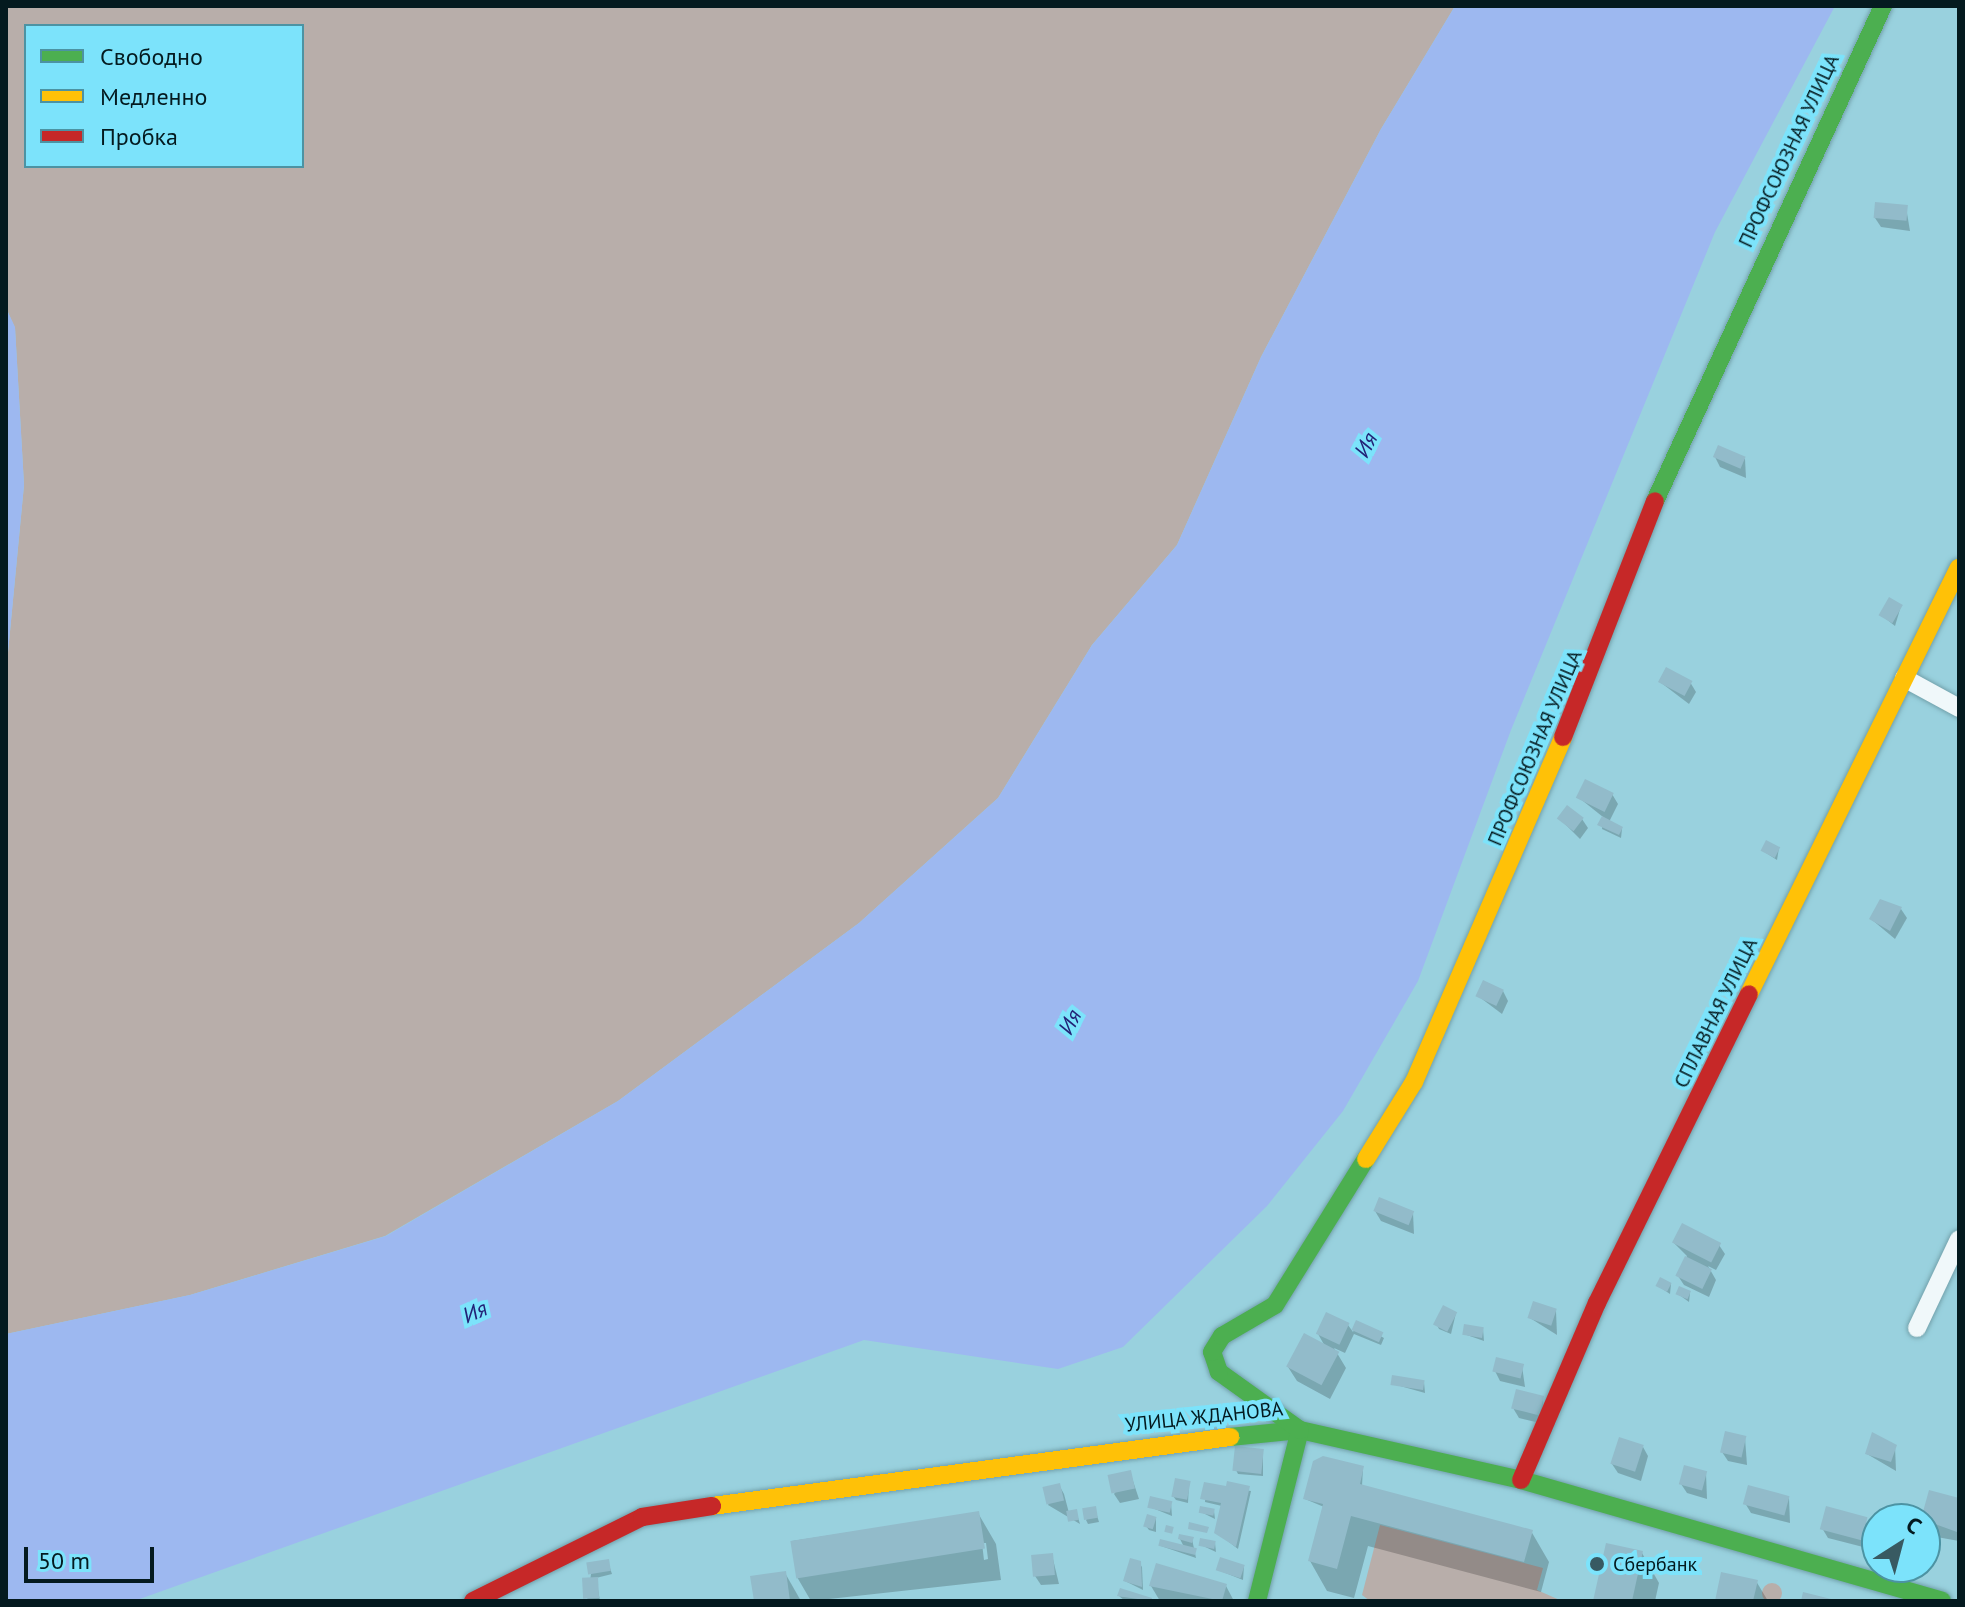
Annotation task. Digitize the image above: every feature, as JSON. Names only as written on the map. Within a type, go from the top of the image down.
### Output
[{"type":"street","name":"ПРОФСОЮЗНАЯ УЛИЦА","points":[[1300,1430],[1219,1372],[1212,1352],[1222,1336],[1275,1305],[1414,1082],[1585,687],[1658,496],[1883,6]]},
{"type":"street","name":"СПЛАВНАЯ УЛИЦА","points":[[1521,1480],[1597,1303],[1959,568]]},
{"type":"street","points":[[1904,678],[1959,708]]},
{"type":"street","points":[[1917,1328],[1959,1239]]},
{"type":"street","name":"УЛИЦА ЖДАНОВА","points":[[473,1601],[642,1517],[1019,1460],[1300,1430],[1521,1480],[1942,1601]]},
{"type":"street","points":[[1257,1601],[1300,1430]]},
{"type":"shaded area","points":[[6,6],[1455,6],[1381,129],[1261,357],[1177,545],[1092,645],[998,798],[859,923],[618,1101],[385,1236],[190,1295],[6,1334],[6,673],[24,485],[15,328],[6,308]]},
{"type":"shaded area","points":[[1380,1525],[1543,1568],[1537,1590],[1562,1601],[1370,1601],[1362,1595]]},
{"type":"shaded area","points":[[1768,1583],[1776,1583],[1782,1593],[1776,1603],[1768,1603],[1762,1597],[1762,1589]]},
{"type":"water","name":"Ия","points":[[1455,6],[1835,6],[1715,232],[1511,730],[1418,981],[1343,1111],[1267,1206],[1123,1347],[1058,1369],[864,1340],[134,1601],[6,1601],[6,1334],[190,1295],[386,1236],[618,1101],[859,923],[998,798],[1092,645],[1177,545],[1261,357],[1381,129]]},
{"type":"water","points":[[6,308],[15,327],[24,485],[6,673]]},
{"type":"building","points":[[1875,202],[1908,205],[1906,221],[1874,218]]},
{"type":"building","points":[[1718,445],[1746,457],[1741,469],[1713,457]]},
{"type":"building","points":[[1889,597],[1903,605],[1892,623],[1878,615]]},
{"type":"building","points":[[1666,667],[1692,681],[1685,696],[1658,682]]},
{"type":"building","points":[[1585,779],[1614,793],[1605,812],[1576,798]]},
{"type":"building","points":[[1567,805],[1584,818],[1574,831],[1557,819]]},
{"type":"building","points":[[1602,816],[1623,827],[1619,835],[1597,825]]},
{"type":"building","points":[[1766,840],[1780,847],[1775,858],[1761,851]]},
{"type":"building","points":[[1880,899],[1902,907],[1890,931],[1869,919]]},
{"type":"building","points":[[1483,980],[1504,990],[1496,1006],[1475,996]]},
{"type":"building","points":[[1379,1197],[1414,1211],[1409,1225],[1373,1211]]},
{"type":"building","points":[[1682,1223],[1721,1243],[1711,1263],[1672,1243]]},
{"type":"building","points":[[1685,1256],[1712,1269],[1702,1289],[1675,1276]]},
{"type":"building","points":[[1660,1277],[1672,1283],[1667,1292],[1655,1286]]},
{"type":"building","points":[[1679,1286],[1691,1291],[1687,1299],[1675,1294]]},
{"type":"building","points":[[1533,1301],[1557,1309],[1551,1326],[1527,1318]]},
{"type":"building","points":[[1443,1305],[1457,1312],[1447,1332],[1433,1325]]},
{"type":"building","points":[[1326,1312],[1350,1323],[1339,1345],[1316,1334]]},
{"type":"building","points":[[1356,1320],[1383,1332],[1379,1342],[1352,1330]]},
{"type":"building","points":[[1464,1324],[1484,1327],[1482,1338],[1462,1335]]},
{"type":"building","points":[[1304,1333],[1339,1352],[1321,1385],[1286,1367]]},
{"type":"building","points":[[1496,1357],[1524,1364],[1521,1379],[1492,1372]]},
{"type":"building","points":[[1392,1375],[1425,1380],[1423,1390],[1390,1385]]},
{"type":"building","points":[[1516,1389],[1544,1396],[1539,1415],[1511,1408]]},
{"type":"building","points":[[1725,1431],[1746,1436],[1741,1457],[1720,1452]]},
{"type":"building","points":[[1872,1432],[1897,1445],[1891,1462],[1865,1454]]},
{"type":"building","points":[[1619,1437],[1644,1445],[1635,1472],[1610,1464]]},
{"type":"building","points":[[1235,1446],[1264,1449],[1261,1474],[1232,1471]]},
{"type":"building","points":[[1323,1456],[1364,1466],[1360,1484],[1533,1530],[1524,1562],[1351,1516],[1337,1569],[1308,1561],[1323,1504],[1303,1499],[1313,1461]]},
{"type":"building","points":[[1684,1465],[1707,1471],[1702,1491],[1679,1484]]},
{"type":"building","points":[[1131,1470],[1135,1489],[1111,1494],[1108,1475]]},
{"type":"building","points":[[1175,1478],[1191,1481],[1187,1500],[1171,1497]]},
{"type":"building","points":[[1227,1481],[1250,1486],[1236,1547],[1214,1533],[1221,1503],[1200,1499],[1204,1482],[1226,1486]]},
{"type":"building","points":[[1060,1483],[1064,1501],[1047,1505],[1042,1487]]},
{"type":"building","points":[[1748,1485],[1790,1496],[1784,1515],[1743,1504]]},
{"type":"building","points":[[1929,1490],[1959,1498],[1957,1532],[1941,1526],[1941,1503],[1925,1503]]},
{"type":"building","points":[[1150,1496],[1172,1501],[1170,1513],[1147,1508]]},
{"type":"building","points":[[1096,1506],[1098,1518],[1084,1520],[1082,1508]]},
{"type":"building","points":[[1200,1506],[1215,1509],[1213,1516],[1199,1513]]},
{"type":"building","points":[[1826,1506],[1861,1515],[1861,1540],[1820,1529]]},
{"type":"building","points":[[1077,1509],[1079,1520],[1068,1522],[1066,1511]]},
{"type":"building","points":[[979,1511],[985,1549],[796,1578],[790,1541]]},
{"type":"building","points":[[1147,1514],[1157,1517],[1153,1529],[1143,1526]]},
{"type":"building","points":[[1189,1522],[1209,1527],[1207,1533],[1188,1529]]},
{"type":"building","points":[[1166,1525],[1174,1527],[1172,1534],[1164,1532]]},
{"type":"building","points":[[1179,1534],[1194,1537],[1192,1543],[1178,1539]]},
{"type":"building","points":[[1200,1538],[1216,1541],[1214,1549],[1198,1546]]},
{"type":"building","points":[[1160,1539],[1197,1548],[1195,1555],[1158,1546]]},
{"type":"building","points":[[1606,1543],[1643,1551],[1632,1601],[1593,1601]]},
{"type":"building","points":[[1053,1553],[1055,1575],[1033,1577],[1031,1555]]},
{"type":"building","points":[[1220,1557],[1245,1565],[1240,1578],[1216,1570]]},
{"type":"building","points":[[1130,1558],[1141,1561],[1142,1587],[1123,1581]]},
{"type":"building","points":[[609,1559],[611,1571],[588,1574],[586,1563]]},
{"type":"building","points":[[1156,1563],[1227,1584],[1222,1601],[1149,1586]]},
{"type":"building","points":[[786,1571],[790,1601],[754,1601],[750,1576]]},
{"type":"building","points":[[1721,1572],[1758,1580],[1753,1601],[1715,1601]]},
{"type":"building","points":[[598,1577],[599,1598],[583,1599],[582,1578]]},
{"type":"building","points":[[1120,1588],[1152,1598],[1151,1601],[1117,1596]]},
{"type":"building","points":[[1803,1592],[1835,1600],[1835,1601],[1801,1601]]},
{"type":"traffic: fast","points":[[1655,501],[1883,6]]},
{"type":"traffic: fast","points":[[1257,1601],[1300,1430],[1219,1372],[1212,1352],[1222,1336],[1275,1305],[1366,1159]]},
{"type":"traffic: fast","points":[[1230,1437],[1300,1430],[1521,1480],[1942,1601]]},
{"type":"traffic: slow","points":[[1749,994],[1959,568]]},
{"type":"traffic: slow","points":[[1366,1159],[1414,1082],[1563,737]]},
{"type":"traffic: slow","points":[[712,1506],[1230,1437]]},
{"type":"traffic: jam","points":[[1563,737],[1655,501]]},
{"type":"traffic: jam","points":[[1521,1480],[1597,1303],[1749,994]]},
{"type":"traffic: jam","points":[[473,1601],[642,1517],[712,1506]]},
{"type":"place","name":"Сбербанк","points":[[1597,1564]]}]
